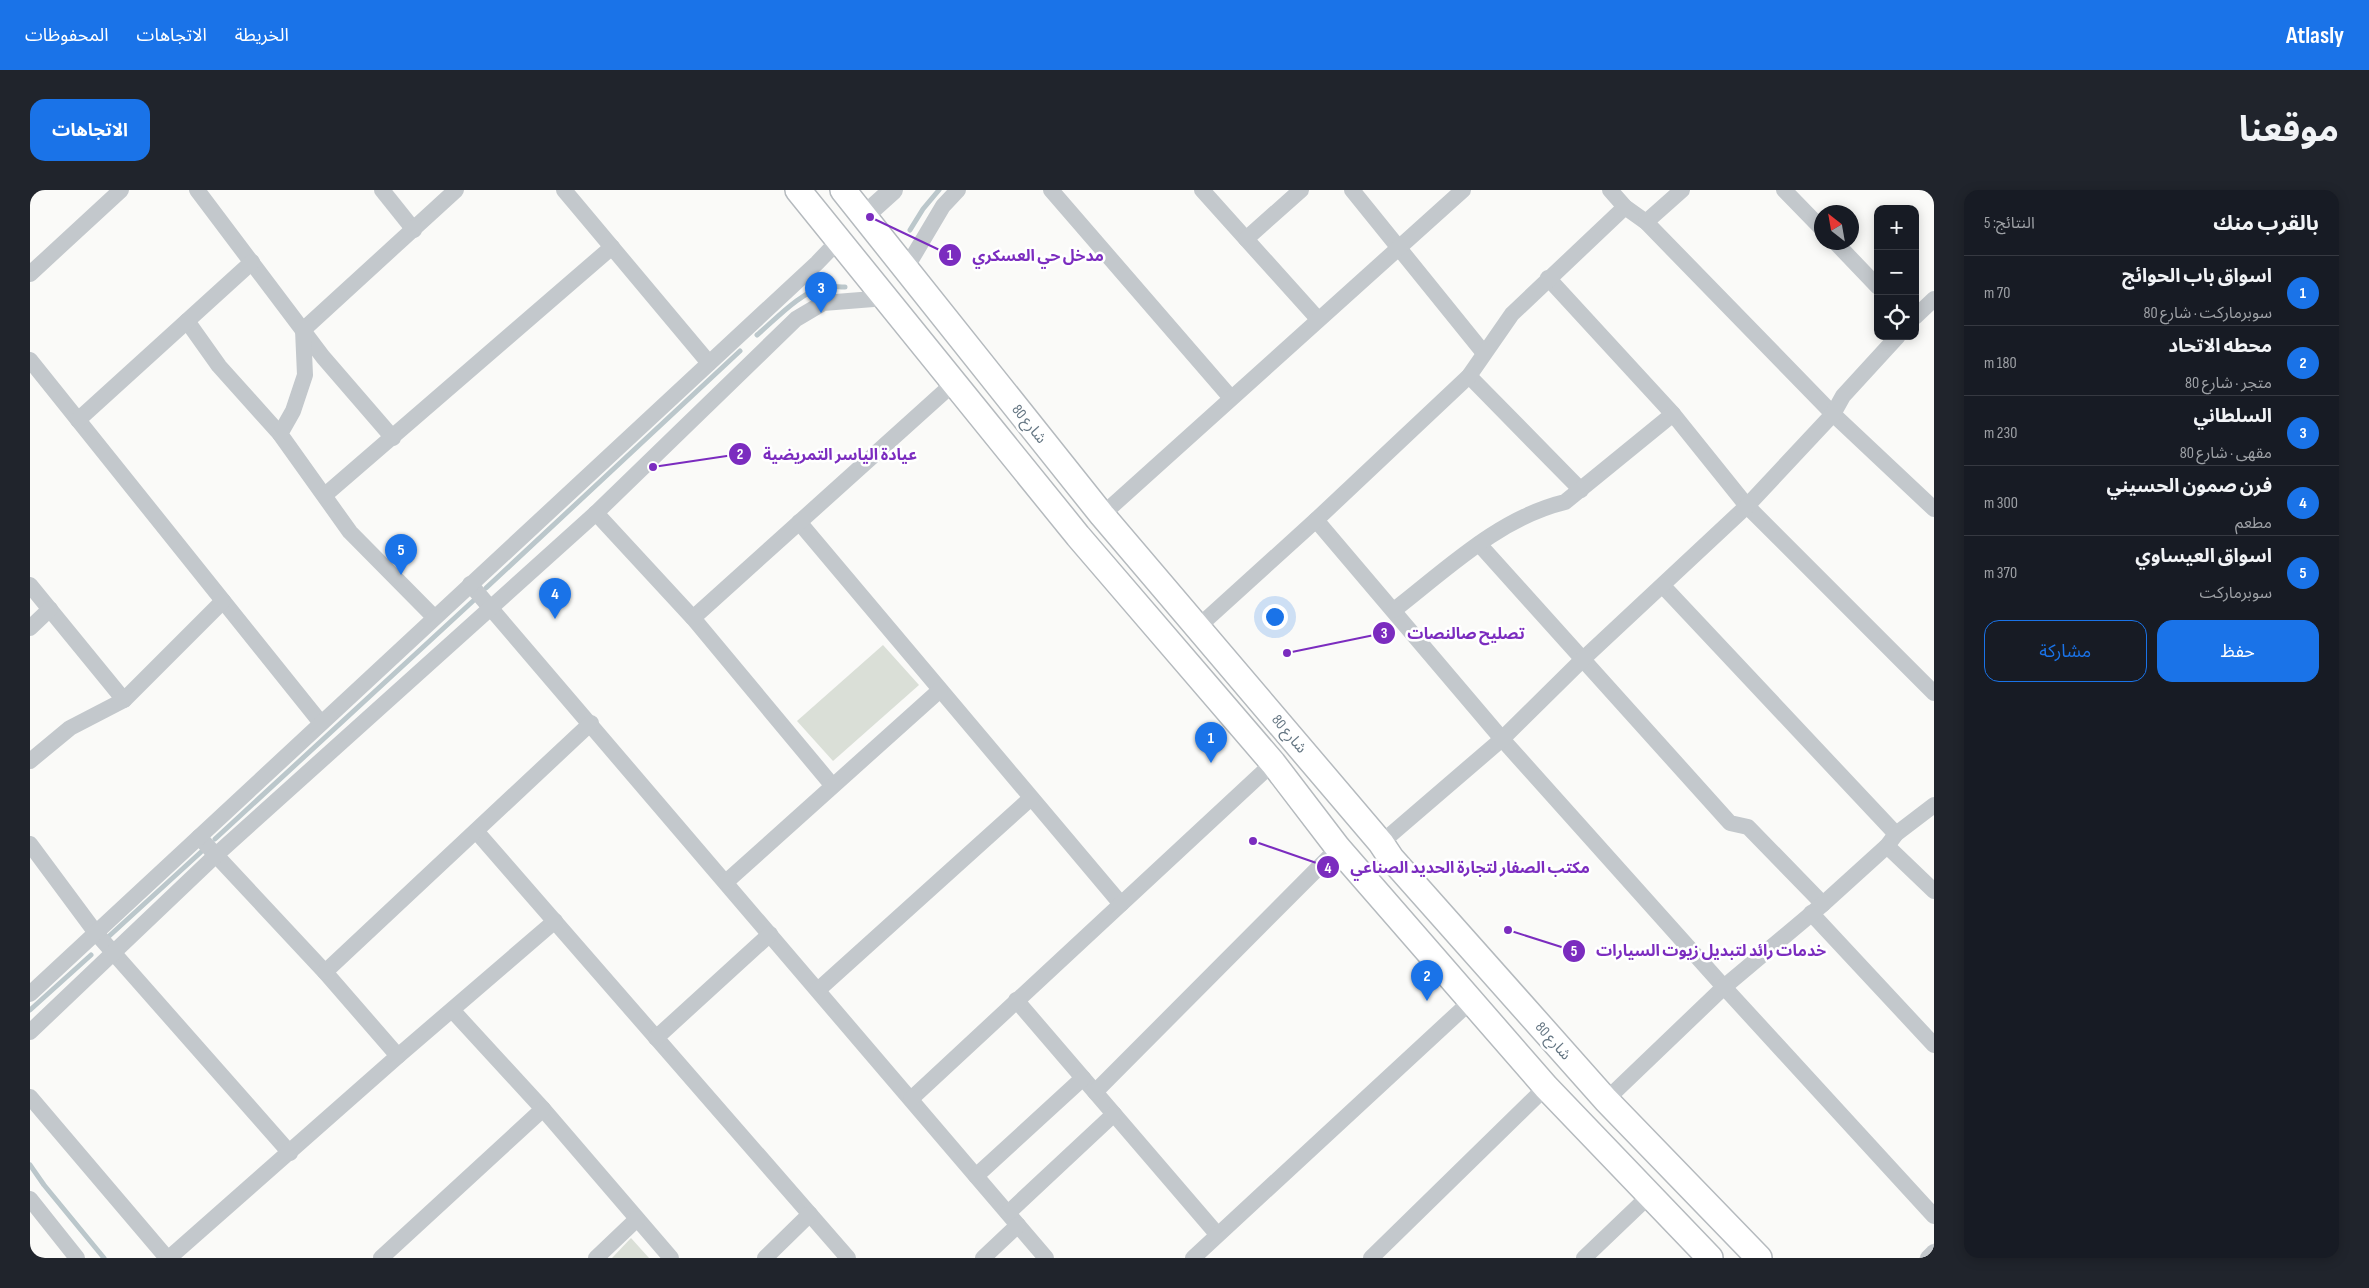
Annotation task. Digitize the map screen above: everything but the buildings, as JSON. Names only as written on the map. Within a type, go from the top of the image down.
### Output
[{"type":"main road","name":"شارع 80","points":[[798,190],[1078,536],[1273,762],[1338,848],[1546,1087],[1710,1258]]},
{"type":"main road","name":"شارع 80","points":[[842,190],[1102,514],[1381,843],[1391,858],[1606,1100],[1759,1258]]},
{"type":"main road","points":[[1622,1165],[1631,1167],[1639,1164],[1645,1157],[1646,1149],[1643,1140]]},
{"type":"main road","points":[[1678,1225],[1675,1210],[1679,1203],[1686,1199],[1694,1198],[1701,1200]]},
{"type":"street","points":[[30,274],[121,190]]},
{"type":"street","points":[[196,190],[303,330],[393,438]]},
{"type":"street","points":[[382,190],[414,230]]},
{"type":"street","points":[[303,330],[456,190]]},
{"type":"street","points":[[564,190],[709,363]]},
{"type":"street","points":[[863,217],[892,190]]},
{"type":"street","points":[[905,270],[943,206],[958,190]]},
{"type":"street","points":[[1051,190],[1231,398]]},
{"type":"street","points":[[1202,190],[1318,319]]},
{"type":"street","points":[[1246,239],[1301,190]]},
{"type":"street","points":[[1352,190],[1484,352]]},
{"type":"street","points":[[1102,514],[1463,190]]},
{"type":"street","points":[[1610,190],[1625,207],[1646,222],[1833,414],[1934,509]]},
{"type":"street","points":[[1646,222],[1682,190]]},
{"type":"street","points":[[1784,190],[1814,221]]},
{"type":"street","points":[[1198,627],[1316,520],[1468,376],[1512,314],[1625,207]]},
{"type":"street","points":[[30,994],[817,263],[839,240]]},
{"type":"street","points":[[325,495],[612,247]]},
{"type":"street","points":[[1843,250],[1874,283]]},
{"type":"street","points":[[78,420],[252,262]]},
{"type":"street","points":[[1548,278],[1673,414],[1747,506],[1934,693]]},
{"type":"street","points":[[30,1032],[216,855],[596,512],[796,319],[823,303],[886,298]]},
{"type":"street","points":[[1919,313],[1934,299]]},
{"type":"street","points":[[187,321],[219,366],[280,434],[350,532],[434,618]]},
{"type":"street","points":[[280,434],[293,411],[305,375],[303,330]]},
{"type":"street","points":[[740,334],[760,354]]},
{"type":"street","points":[[1381,843],[1502,739],[1582,660],[1747,506],[1833,414],[1843,396],[1894,340]]},
{"type":"street","points":[[30,360],[321,723]]},
{"type":"street","points":[[1468,376],[1581,490]]},
{"type":"street","points":[[693,618],[955,382]]},
{"type":"street","points":[[1394,610],[1504,526],[1544,508],[1565,502],[1673,414]]},
{"type":"street","points":[[596,512],[693,618],[832,785]]},
{"type":"street","points":[[1316,520],[1502,739],[1724,987],[1934,1216]]},
{"type":"street","points":[[799,522],[1121,904]]},
{"type":"street","points":[[1479,544],[1730,824],[1748,827],[1934,1044]]},
{"type":"street","points":[[470,584],[591,723],[1046,1258]]},
{"type":"street","points":[[30,585],[124,700]]},
{"type":"street","points":[[1662,586],[1892,840],[1934,891]]},
{"type":"street","points":[[30,761],[70,728],[124,700],[223,601]]},
{"type":"street","points":[[30,628],[50,610]]},
{"type":"street","points":[[726,882],[940,690]]},
{"type":"street","points":[[325,972],[591,723]]},
{"type":"street","points":[[911,1099],[1273,762]]},
{"type":"street","points":[[818,990],[1031,798]]},
{"type":"street","points":[[1606,1100],[1724,987],[1817,909],[1892,840],[1934,805]]},
{"type":"street","points":[[476,831],[848,1258]]},
{"type":"street","points":[[199,836],[325,972],[398,1056]]},
{"type":"street","points":[[30,844],[96,933],[290,1152]]},
{"type":"street","points":[[1095,1092],[1338,848]]},
{"type":"street","points":[[30,1097],[168,1258],[554,921]]},
{"type":"street","points":[[656,1038],[770,934]]},
{"type":"street","points":[[1016,1000],[1217,1234]]},
{"type":"street","points":[[1193,1258],[1471,1001]]},
{"type":"street","points":[[453,1011],[543,1109],[671,1258]]},
{"type":"street","points":[[976,1176],[1083,1078]]},
{"type":"street","points":[[1371,1258],[1546,1087]]},
{"type":"street","points":[[381,1258],[543,1109]]},
{"type":"street","points":[[983,1258],[1013,1219],[1114,1114]]},
{"type":"street","points":[[1584,1258],[1650,1195]]},
{"type":"street","points":[[30,1199],[74,1257]]},
{"type":"street","points":[[764,1258],[810,1214]]},
{"type":"street","points":[[596,1258],[637,1219]]},
{"type":"street","points":[[1928,1258],[1934,1252]]},
{"type":"shaded area","points":[[883,645],[919,685],[833,761],[797,721]]},
{"type":"shaded area","points":[[631,1238],[649,1258],[612,1258]]},
{"type":"waterway","points":[[910,230],[923,209],[939,190]]},
{"type":"waterway","points":[[757,335],[807,294],[825,287],[845,287]]},
{"type":"waterway","points":[[486,588],[740,351]]},
{"type":"waterway","points":[[215,839],[473,601]]},
{"type":"waterway","points":[[107,938],[201,852]]},
{"type":"waterway","points":[[30,1010],[91,955]]},
{"type":"waterway","points":[[30,1165],[104,1258]]},
{"type":"place","name":"مدخل حي العسكري","points":[[870,217]]},
{"type":"place","name":"السلطاني","points":[[821,313]]},
{"type":"place","name":"عيادة الياسر التمريضية","points":[[653,467]]},
{"type":"place","name":"اسواق العيساوي","points":[[401,575]]},
{"type":"place","name":"فرن صمون الحسيني","points":[[555,619]]},
{"type":"place","name":"تصليح صالنصات","points":[[1287,653]]},
{"type":"place","name":"اسواق باب الحوائج","points":[[1211,763]]},
{"type":"place","name":"مكتب الصفار لتجارة الحديد الصناعي","points":[[1253,841]]},
{"type":"place","name":"خدمات رائد لتبديل زيوت السيارات","points":[[1508,930]]},
{"type":"place","name":"محطه الاتحاد","points":[[1427,1001]]}]
